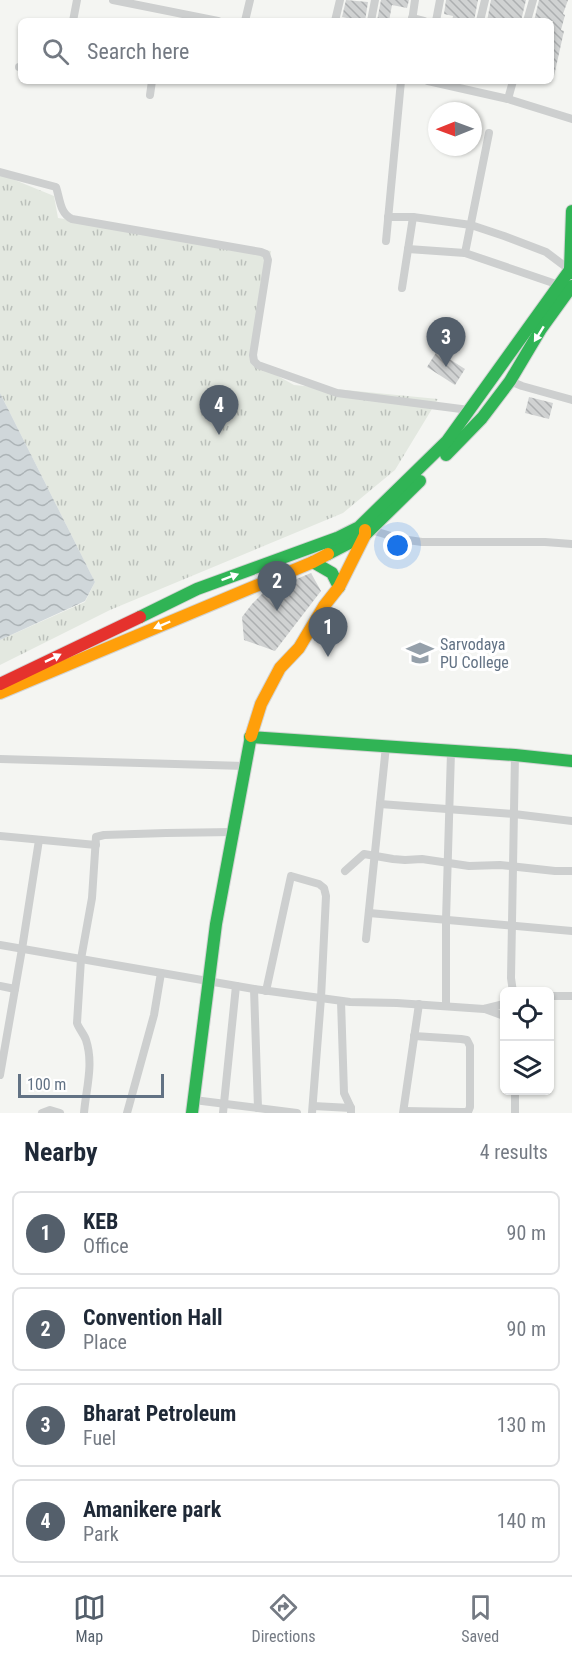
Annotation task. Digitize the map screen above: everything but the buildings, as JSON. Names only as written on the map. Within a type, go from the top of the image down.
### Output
[{"type":"main road","points":[[0,693],[313,562],[367,529],[482,418],[510,381],[566,286],[571,270],[572,211]]},
{"type":"main road","points":[[193,1107],[216,924],[250,737],[261,704],[280,668],[299,648],[324,606],[339,587],[367,529],[447,441],[566,286]]},
{"type":"main road","points":[[0,684],[197,589],[337,538],[359,527],[367,529]]},
{"type":"main road","points":[[313,562],[332,573],[339,587]]},
{"type":"main road","points":[[250,737],[572,761]]},
{"type":"street","points":[[74,18],[77,0]]},
{"type":"street","points":[[113,0],[202,18]]},
{"type":"street","points":[[246,18],[250,0]]},
{"type":"street","points":[[336,18],[340,0]]},
{"type":"street","points":[[372,18],[375,0]]},
{"type":"street","points":[[412,18],[415,0]]},
{"type":"street","points":[[436,18],[440,0]]},
{"type":"street","points":[[481,18],[485,0]]},
{"type":"street","points":[[528,18],[532,0]]},
{"type":"street","points":[[165,18],[166,11]]},
{"type":"street","points":[[150,95],[152,84]]},
{"type":"street","points":[[386,241],[400,84]]},
{"type":"street","points":[[508,99],[512,84]]},
{"type":"street","points":[[462,85],[572,119]]},
{"type":"street","points":[[465,253],[489,133]]},
{"type":"street","points":[[0,171],[56,187],[66,217],[72,219],[266,254],[268,260],[253,355],[258,365],[337,393],[469,410]]},
{"type":"street","points":[[388,217],[413,217],[471,225],[546,252],[571,270]]},
{"type":"street","points":[[402,288],[413,217]]},
{"type":"street","points":[[408,249],[465,253],[566,286]]},
{"type":"street","points":[[510,381],[572,400]]},
{"type":"street","points":[[367,529],[401,539],[422,542],[572,544]]},
{"type":"street","points":[[366,939],[386,746]]},
{"type":"street","points":[[446,1006],[447,862],[451,752]]},
{"type":"street","points":[[512,987],[516,756]]},
{"type":"street","points":[[0,759],[245,766]]},
{"type":"street","points":[[380,804],[514,814],[572,821]]},
{"type":"street","points":[[84,1113],[90,1068],[86,1038],[77,1023],[81,959],[92,898],[96,837],[233,832]]},
{"type":"street","points":[[0,836],[96,845]]},
{"type":"street","points":[[0,1075],[39,840]]},
{"type":"street","points":[[345,871],[364,854],[469,866],[513,866],[533,870],[572,871]]},
{"type":"street","points":[[266,991],[291,876],[320,884],[326,896],[313,1109],[351,1110],[344,1093],[341,1001]]},
{"type":"street","points":[[369,913],[572,931]]},
{"type":"street","points":[[0,945],[266,991],[341,1001],[484,1009],[500,1015]]},
{"type":"street","points":[[128,1113],[154,1015],[161,973]]},
{"type":"street","points":[[0,986],[15,989]]},
{"type":"street","points":[[223,1109],[236,986]]},
{"type":"street","points":[[254,989],[258,1108]]},
{"type":"street","points":[[554,996],[572,996]]},
{"type":"street","points":[[414,1036],[467,1040],[470,1046],[470,1107],[468,1112],[404,1112],[414,1036],[419,1004]]},
{"type":"street","points":[[484,1009],[500,1005]]},
{"type":"street","points":[[515,1095],[515,1113]]},
{"type":"street","points":[[193,1107],[258,1108],[297,1113]]},
{"type":"street","points":[[42,1113],[50,1110],[60,1113]]},
{"type":"green space","points":[[0,174],[54,196],[58,218],[271,251],[253,362],[294,385],[438,399],[395,470],[343,513],[110,610],[0,665],[0,640],[85,602],[95,582],[0,393]]},
{"type":"water","points":[[0,393],[95,582],[85,601],[0,640]]},
{"type":"traffic: fast","points":[[572,211],[570,270],[572,273]]},
{"type":"traffic: fast","points":[[140,617],[197,589],[337,538],[359,527],[447,441],[572,267]]},
{"type":"traffic: fast","points":[[446,455],[482,418],[510,381],[541,329],[572,286]]},
{"type":"traffic: fast","points":[[328,554],[365,535],[420,481]]},
{"type":"traffic: fast","points":[[313,562],[332,573],[339,587]]},
{"type":"traffic: fast","points":[[192,1113],[216,924],[251,736]]},
{"type":"traffic: fast","points":[[250,737],[572,761]]},
{"type":"traffic: slow","points":[[251,736],[261,704],[280,668],[299,648],[324,606],[339,587],[365,535],[365,530]]},
{"type":"traffic: slow","points":[[0,693],[328,554]]},
{"type":"traffic: jam","points":[[0,684],[140,617]]},
{"type":"place","name":"Bharat Petroleum","points":[[446,367]]},
{"type":"place","name":"Amanikere park","points":[[219,435]]},
{"type":"place","name":"Convention Hall","points":[[277,611]]},
{"type":"place","name":"Sarvodaya PU College","points":[[420,653]]},
{"type":"place","name":"KEB","points":[[328,657]]}]
